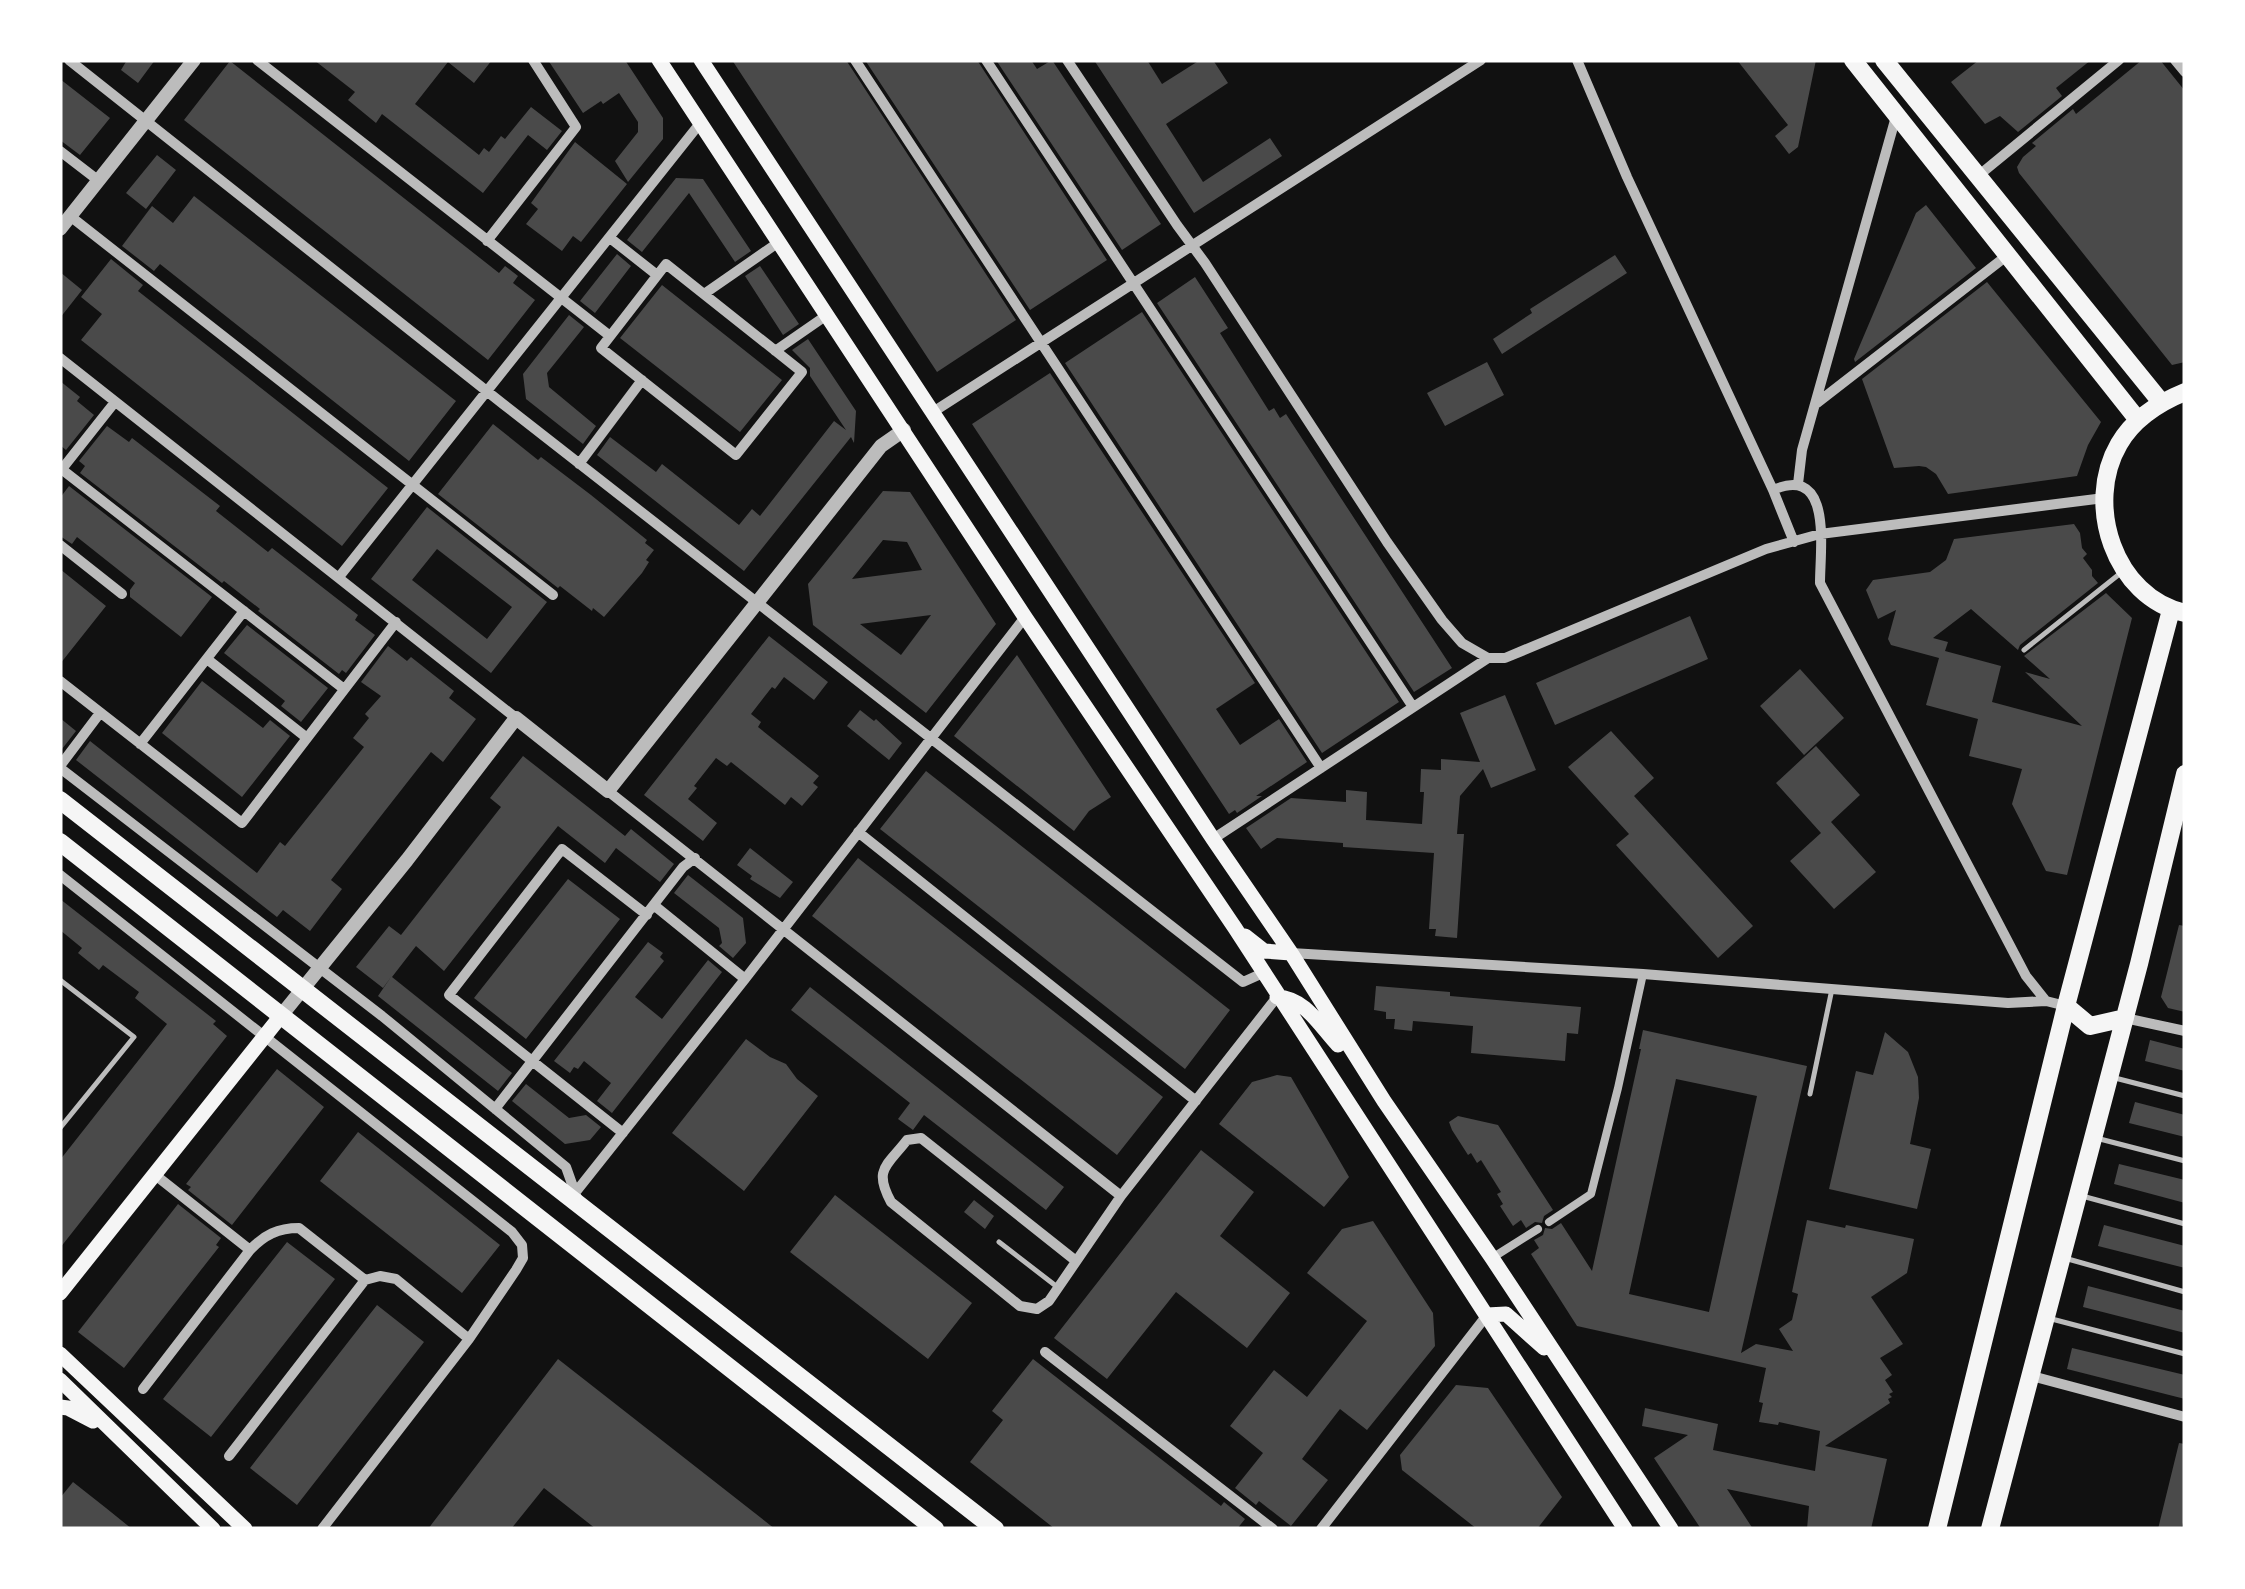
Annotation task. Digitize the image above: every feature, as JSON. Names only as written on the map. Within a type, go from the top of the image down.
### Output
[{"type":"main road","points":[[659,60],[1235,928],[1626,1529]]},
{"type":"main road","points":[[700,60],[1291,953],[1360,1064],[1671,1529]]},
{"type":"main road","points":[[1854,60],[2138,420]]},
{"type":"main road","points":[[1884,60],[2161,402]]},
{"type":"main road","points":[[1937,1529],[2066,1006],[2178,612],[2146,593],[2124,571],[2108,536],[2104,498],[2108,470],[2120,444],[2138,420],[2161,402],[2185,392]]},
{"type":"main road","points":[[904,430],[933,412]]},
{"type":"main road","points":[[1990,1529],[2183,796],[2185,774]]},
{"type":"main road","points":[[60,800],[579,1200],[995,1529]]},
{"type":"main road","points":[[60,842],[935,1529]]},
{"type":"main road","points":[[1235,928],[1264,951],[1291,953]]},
{"type":"main road","points":[[1263,974],[1291,953]]},
{"type":"main road","points":[[1277,996],[1300,1003],[1360,1064]]},
{"type":"main road","points":[[2066,1006],[2090,1026],[2124,1018]]},
{"type":"main road","points":[[60,1294],[280,1016]]},
{"type":"main road","points":[[1487,1315],[1506,1314],[1562,1364]]},
{"type":"main road","points":[[60,1354],[245,1529]]},
{"type":"main road","points":[[60,1380],[214,1529]]},
{"type":"main road","points":[[60,1407],[110,1431]]},
{"type":"street","points":[[69,60],[1243,982],[1263,974]]},
{"type":"street","points":[[60,230],[194,60]]},
{"type":"street","points":[[257,60],[610,336]]},
{"type":"street","points":[[487,241],[576,127],[532,60]]},
{"type":"street","points":[[855,60],[1321,768]]},
{"type":"street","points":[[986,60],[1414,707]]},
{"type":"street","points":[[1067,60],[1442,620],[1462,643],[1488,658],[1505,658],[1766,549],[1820,534],[2104,498]]},
{"type":"street","points":[[933,412],[1481,60]]},
{"type":"street","points":[[1577,60],[1794,542]]},
{"type":"street","points":[[1978,176],[2120,60]]},
{"type":"street","points":[[2176,60],[2185,72]]},
{"type":"street","points":[[1798,484],[1802,450],[1897,112]]},
{"type":"street","points":[[339,577],[701,122]]},
{"type":"street","points":[[60,151],[98,181]]},
{"type":"street","points":[[70,216],[552,594]]},
{"type":"street","points":[[610,238],[657,275]]},
{"type":"street","points":[[704,294],[779,242]]},
{"type":"street","points":[[1816,403],[2009,254]]},
{"type":"street","points":[[666,264],[704,294],[802,372],[736,455],[601,348],[666,264]]},
{"type":"street","points":[[776,351],[827,315]]},
{"type":"street","points":[[60,358],[1121,1196]]},
{"type":"street","points":[[579,464],[642,380]]},
{"type":"street","points":[[115,402],[61,468],[344,689]]},
{"type":"street","points":[[608,791],[881,446],[904,430]]},
{"type":"street","points":[[1773,490],[1798,484],[1812,493],[1821,517],[1820,582],[2026,976],[2046,1000]]},
{"type":"street","points":[[60,546],[122,594]]},
{"type":"street","points":[[140,744],[244,611]]},
{"type":"street","points":[[579,1200],[623,1133],[1026,616]]},
{"type":"street","points":[[60,681],[242,823],[396,622]]},
{"type":"street","points":[[1213,839],[1488,658]]},
{"type":"street","points":[[207,659],[306,738]]},
{"type":"street","points":[[100,713],[60,767],[320,968],[566,1167],[579,1200]]},
{"type":"street","points":[[280,1016],[516,718]]},
{"type":"street","points":[[858,832],[1196,1101]]},
{"type":"street","points":[[623,1133],[449,995],[562,848],[746,979]]},
{"type":"street","points":[[495,1109],[683,867],[695,858]]},
{"type":"street","points":[[60,875],[512,1232],[522,1246],[523,1258],[469,1340],[322,1529]]},
{"type":"street","points":[[1291,953],[1643,974],[2008,1004],[2046,1000],[2066,1006]]},
{"type":"street","points":[[1549,1222],[1591,1194],[1643,974]]},
{"type":"street","points":[[1076,1261],[921,1138],[907,1140],[883,1170],[882,1184],[891,1202],[1020,1306],[1037,1310],[1049,1301],[1121,1196],[1277,996]]},
{"type":"street","points":[[2124,1018],[2185,1032]]},
{"type":"street","points":[[154,1174],[250,1250]]},
{"type":"street","points":[[142,1389],[250,1250],[271,1233],[299,1228],[365,1280]]},
{"type":"street","points":[[1492,1258],[1538,1229]]},
{"type":"street","points":[[228,1456],[365,1280],[380,1276],[396,1278],[469,1340]]},
{"type":"street","points":[[1326,1527],[1487,1315]]},
{"type":"street","points":[[1045,1352],[1273,1529]]},
{"type":"street","points":[[2032,1376],[2185,1417]]},
{"type":"lane","points":[[2024,650],[2124,571]]},
{"type":"lane","points":[[60,980],[134,1037],[60,1128]]},
{"type":"lane","points":[[1810,1094],[1832,989]]},
{"type":"lane","points":[[2110,1077],[2185,1096]]},
{"type":"lane","points":[[2094,1138],[2185,1162]]},
{"type":"lane","points":[[2079,1195],[2185,1224]]},
{"type":"lane","points":[[999,1242],[1058,1288]]},
{"type":"lane","points":[[2062,1257],[2185,1292]]},
{"type":"lane","points":[[2047,1318],[2185,1354]]},
{"type":"building","points":[[127,60],[155,60],[138,83],[121,70]]},
{"type":"building","points":[[314,60],[492,60],[474,83],[448,62],[415,104],[479,155],[484,148],[489,152],[501,136],[505,139],[531,107],[562,131],[547,150],[528,135],[483,193],[382,114],[376,123],[348,100],[355,92]]},
{"type":"building","points":[[548,60],[625,60],[663,118],[663,139],[628,182],[615,161],[638,132],[638,122],[619,93],[583,113]]},
{"type":"building","points":[[732,60],[846,60],[1016,320],[937,372]]},
{"type":"building","points":[[865,60],[977,60],[1107,260],[1030,310]]},
{"type":"building","points":[[996,60],[1031,60],[1037,69],[1052,60],[1161,224],[1122,250]]},
{"type":"building","points":[[1094,60],[1147,60],[1162,84],[1200,60],[1213,60],[1228,83],[1166,124],[1203,182],[1270,138],[1282,156],[1194,213]]},
{"type":"building","points":[[1737,60],[1816,60],[1798,147],[1789,154],[1775,136],[1788,125]]},
{"type":"building","points":[[1979,60],[2091,60],[2056,88],[2062,96],[2018,132],[2000,116],[1985,124],[1951,82]]},
{"type":"building","points":[[2142,60],[2160,60],[2185,91],[2185,362],[2172,365],[2017,167],[2036,146],[2032,143],[2073,109],[2076,114]]},
{"type":"building","points":[[230,61],[499,273],[505,266],[518,276],[513,283],[535,300],[488,360],[184,120]]},
{"type":"building","points":[[60,79],[110,118],[80,155],[60,140]]},
{"type":"building","points":[[575,142],[627,184],[581,242],[573,236],[562,251],[526,224],[538,209],[531,203]]},
{"type":"building","points":[[157,155],[176,170],[146,209],[126,193]]},
{"type":"building","points":[[676,178],[703,179],[751,251],[735,262],[689,193],[642,252],[627,240]]},
{"type":"building","points":[[194,196],[456,401],[409,461],[160,264],[154,271],[122,246],[152,206],[173,223]]},
{"type":"building","points":[[1926,205],[1976,268],[1855,362],[1916,213]]},
{"type":"building","points":[[617,254],[631,266],[595,313],[580,301]]},
{"type":"building","points":[[1615,255],[1627,273],[1502,354],[1493,339],[1532,313],[1530,309]]},
{"type":"building","points":[[111,259],[143,285],[138,291],[388,488],[342,546],[81,340],[102,314],[81,297]]},
{"type":"building","points":[[760,266],[799,324],[783,335],[745,276]]},
{"type":"building","points":[[60,272],[82,290],[60,318]]},
{"type":"building","points":[[1195,277],[1228,328],[1220,333],[1269,411],[1274,408],[1280,418],[1286,414],[1452,668],[1414,692],[1157,303]]},
{"type":"building","points":[[1987,282],[2101,422],[2077,476],[1948,494],[1936,474],[1926,467],[1894,468],[1862,379]]},
{"type":"building","points":[[662,285],[782,380],[740,432],[620,338]]},
{"type":"building","points":[[1142,312],[1399,702],[1322,753],[1065,363]]},
{"type":"building","points":[[569,315],[584,327],[547,373],[549,387],[596,426],[583,444],[526,399],[523,374]]},
{"type":"building","points":[[808,339],[856,411],[854,443],[851,437],[744,571],[597,455],[610,437],[656,472],[662,464],[739,525],[752,509],[760,516],[834,421],[846,430],[810,376],[810,368],[792,350]]},
{"type":"building","points":[[1487,362],[1504,395],[1445,426],[1427,393]]},
{"type":"building","points":[[1050,373],[1255,683],[1216,709],[1240,745],[1279,719],[1307,762],[1237,813],[1235,810],[1229,814],[972,424]]},
{"type":"building","points":[[60,381],[94,415],[66,450],[60,445]]},
{"type":"building","points":[[493,424],[591,495],[654,550],[642,573],[604,617],[558,588],[438,494]]},
{"type":"building","points":[[107,426],[129,442],[132,438],[220,506],[216,511],[268,552],[272,548],[358,615],[355,620],[375,635],[346,673],[342,670],[339,674],[80,473],[85,466],[79,461]]},
{"type":"building","points":[[69,486],[212,597],[181,637],[130,597],[135,583],[77,537],[72,544],[60,536],[60,498]]},
{"type":"building","points":[[883,491],[910,492],[996,624],[926,713],[813,625],[808,584]],"holes":[[[883,540],[907,542],[922,570],[852,579]],[[931,615],[901,655],[860,624]]]},
{"type":"building","points":[[427,507],[547,602],[491,673],[371,579]],"holes":[[[437,549],[512,607],[487,639],[412,580]]]},
{"type":"building","points":[[2074,524],[2087,554],[2083,558],[2098,583],[2018,650],[1971,609],[1933,638],[1948,642],[1945,651],[2001,666],[1992,702],[2082,726],[2025,672],[2050,679],[2024,656],[2106,593],[2132,618],[2067,875],[2046,871],[2012,804],[2022,769],[1969,756],[1978,719],[1926,705],[1939,658],[1891,645],[1888,639],[1896,610],[1878,619],[1866,590],[1873,580],[1930,572],[1946,560],[1954,539]]},
{"type":"building","points":[[60,569],[106,606],[60,664]]},
{"type":"building","points":[[1690,616],[1708,659],[1555,725],[1536,683]]},
{"type":"building","points":[[247,625],[328,688],[301,722],[281,706],[285,701],[224,653]]},
{"type":"building","points":[[769,636],[828,682],[814,700],[784,677],[751,714],[761,722],[758,727],[819,776],[813,783],[818,787],[802,806],[791,797],[785,805],[731,762],[727,766],[716,758],[688,799],[717,823],[703,841],[644,795]]},
{"type":"building","points":[[388,646],[407,661],[411,657],[454,691],[449,698],[476,719],[443,762],[431,752],[384,812],[331,880],[342,889],[310,931],[283,910],[277,917],[76,760],[90,741],[257,873],[280,842],[285,846],[364,747],[353,738],[369,718],[365,714],[381,696],[361,682]]},
{"type":"building","points":[[1017,655],[1111,797],[1089,811],[1074,831],[954,736]]},
{"type":"building","points":[[1800,669],[1844,718],[1804,755],[1760,706]]},
{"type":"building","points":[[202,681],[263,728],[270,720],[290,736],[242,797],[162,733]]},
{"type":"building","points":[[1505,695],[1536,770],[1491,788],[1483,769],[1460,796],[1457,834],[1464,834],[1457,938],[1435,936],[1436,929],[1429,929],[1434,853],[1277,838],[1261,849],[1246,828],[1291,798],[1346,802],[1346,790],[1367,792],[1366,820],[1422,824],[1421,769],[1441,770],[1441,759],[1480,762],[1460,713]]},
{"type":"building","points":[[860,710],[902,743],[889,760],[847,726]]},
{"type":"building","points":[[60,718],[76,731],[62,749],[60,747]]},
{"type":"building","points":[[1611,731],[1654,778],[1634,796],[1753,926],[1718,958],[1616,845],[1629,834],[1568,767]]},
{"type":"building","points":[[1816,746],[1860,795],[1831,822],[1876,872],[1834,909],[1790,861],[1821,833],[1776,783]]},
{"type":"building","points":[[523,756],[625,836],[631,829],[674,864],[660,882],[616,848],[605,863],[558,826],[444,971],[416,946],[392,977],[512,1073],[498,1091],[378,996],[391,977],[383,988],[356,967],[389,926],[401,935],[501,807],[490,798]]},
{"type":"building","points":[[926,771],[1230,1010],[1185,1069],[880,829]]},
{"type":"building","points":[[750,848],[793,882],[780,898],[750,879],[752,876],[737,865]]},
{"type":"building","points":[[858,858],[1163,1097],[1117,1155],[812,916]]},
{"type":"building","points":[[688,875],[743,918],[746,943],[733,958],[719,946],[719,928],[674,893]]},
{"type":"building","points":[[568,879],[620,919],[526,1039],[474,998]]},
{"type":"building","points":[[60,899],[216,1021],[213,1024],[227,1036],[60,1248],[60,1160],[167,1024],[135,998],[139,992],[103,965],[99,970],[78,953],[82,948],[60,930]]},
{"type":"building","points":[[2179,925],[2185,926],[2185,1012],[2168,1008],[2161,997]]},
{"type":"building","points":[[648,942],[663,953],[660,957],[664,961],[635,997],[662,1019],[708,960],[722,972],[612,1113],[597,1101],[611,1083],[584,1061],[570,1073],[554,1061]]},
{"type":"building","points":[[1376,986],[1581,1007],[1578,1034],[1567,1033],[1565,1061],[1471,1053],[1473,1026],[1413,1021],[1412,1031],[1394,1029],[1395,1019],[1386,1019],[1386,1012],[1374,1010]]},
{"type":"building","points":[[810,987],[1064,1187],[1046,1210],[924,1115],[913,1130],[898,1119],[910,1103],[791,1010]]},
{"type":"building","points":[[1643,1030],[1807,1066],[1741,1353],[1756,1344],[1793,1351],[1779,1329],[1792,1320],[1798,1294],[1792,1292],[1807,1220],[1914,1239],[1907,1273],[1871,1297],[1903,1344],[1880,1358],[1892,1375],[1885,1380],[1893,1392],[1889,1394],[1890,1403],[1825,1446],[1887,1459],[1871,1529],[1807,1529],[1809,1506],[1727,1489],[1753,1529],[1701,1529],[1654,1458],[1688,1435],[1642,1426],[1645,1408],[1718,1424],[1713,1450],[1815,1471],[1820,1431],[1759,1422],[1766,1368],[1577,1326],[1531,1254],[1539,1248],[1534,1240],[1543,1235],[1545,1228],[1552,1229],[1561,1223],[1592,1271]],"holes":[[[1676,1079],[1757,1096],[1709,1312],[1629,1294]]]},
{"type":"building","points":[[1885,1032],[1908,1052],[1918,1077],[1919,1098],[1910,1144],[1931,1149],[1917,1209],[1829,1189],[1856,1071],[1873,1075]]},
{"type":"building","points":[[746,1039],[786,1064],[818,1096],[744,1191],[672,1133]]},
{"type":"building","points":[[2150,1040],[2185,1049],[2185,1071],[2145,1061]]},
{"type":"building","points":[[277,1069],[324,1107],[232,1225],[188,1190],[191,1187],[186,1184]]},
{"type":"building","points":[[1277,1075],[1291,1077],[1349,1177],[1324,1207],[1219,1124],[1252,1082]]},
{"type":"building","points":[[526,1084],[569,1118],[586,1115],[601,1127],[590,1140],[565,1144],[512,1101]]},
{"type":"building","points":[[2135,1102],[2185,1115],[2185,1137],[2129,1123]]},
{"type":"building","points":[[1458,1116],[1498,1125],[1553,1210],[1542,1223],[1535,1222],[1526,1228],[1521,1220],[1513,1226],[1500,1206],[1503,1204],[1497,1194],[1501,1192],[1481,1160],[1477,1163],[1471,1153],[1468,1155],[1452,1130],[1449,1122]]},
{"type":"building","points":[[358,1132],[500,1245],[462,1293],[320,1181]]},
{"type":"building","points":[[1201,1150],[1254,1192],[1220,1236],[1290,1293],[1247,1348],[1176,1292],[1107,1379],[1054,1338]]},
{"type":"building","points":[[2119,1164],[2185,1180],[2185,1203],[2114,1184]]},
{"type":"building","points":[[835,1195],[972,1303],[928,1359],[790,1252]]},
{"type":"building","points":[[974,1200],[994,1216],[985,1229],[964,1212]]},
{"type":"building","points":[[178,1204],[221,1238],[216,1245],[219,1247],[124,1368],[78,1332]]},
{"type":"building","points":[[1373,1221],[1433,1313],[1435,1346],[1367,1430],[1340,1409],[1302,1459],[1328,1480],[1291,1526],[1235,1488],[1263,1453],[1230,1426],[1274,1370],[1307,1397],[1367,1321],[1307,1273],[1342,1229]]},
{"type":"building","points":[[2104,1225],[2185,1246],[2185,1268],[2098,1246]]},
{"type":"building","points":[[287,1242],[335,1279],[211,1437],[163,1399]]},
{"type":"building","points":[[2088,1286],[2185,1311],[2185,1333],[2083,1307]]},
{"type":"building","points":[[377,1305],[424,1342],[297,1505],[250,1468]]},
{"type":"building","points":[[2072,1348],[2185,1375],[2185,1399],[2067,1369]]},
{"type":"building","points":[[558,1359],[775,1529],[596,1529],[544,1488],[511,1529],[428,1529]]},
{"type":"building","points":[[1033,1359],[1221,1506],[1224,1502],[1245,1519],[1237,1529],[1055,1529],[970,1462],[1003,1420],[992,1411]]},
{"type":"building","points":[[1456,1385],[1488,1388],[1562,1497],[1537,1529],[1477,1529],[1402,1470],[1400,1455]]},
{"type":"building","points":[[2179,1443],[2185,1444],[2185,1516],[2181,1529],[2158,1529]]},
{"type":"building","points":[[73,1482],[132,1529],[60,1529],[60,1498]]}]
